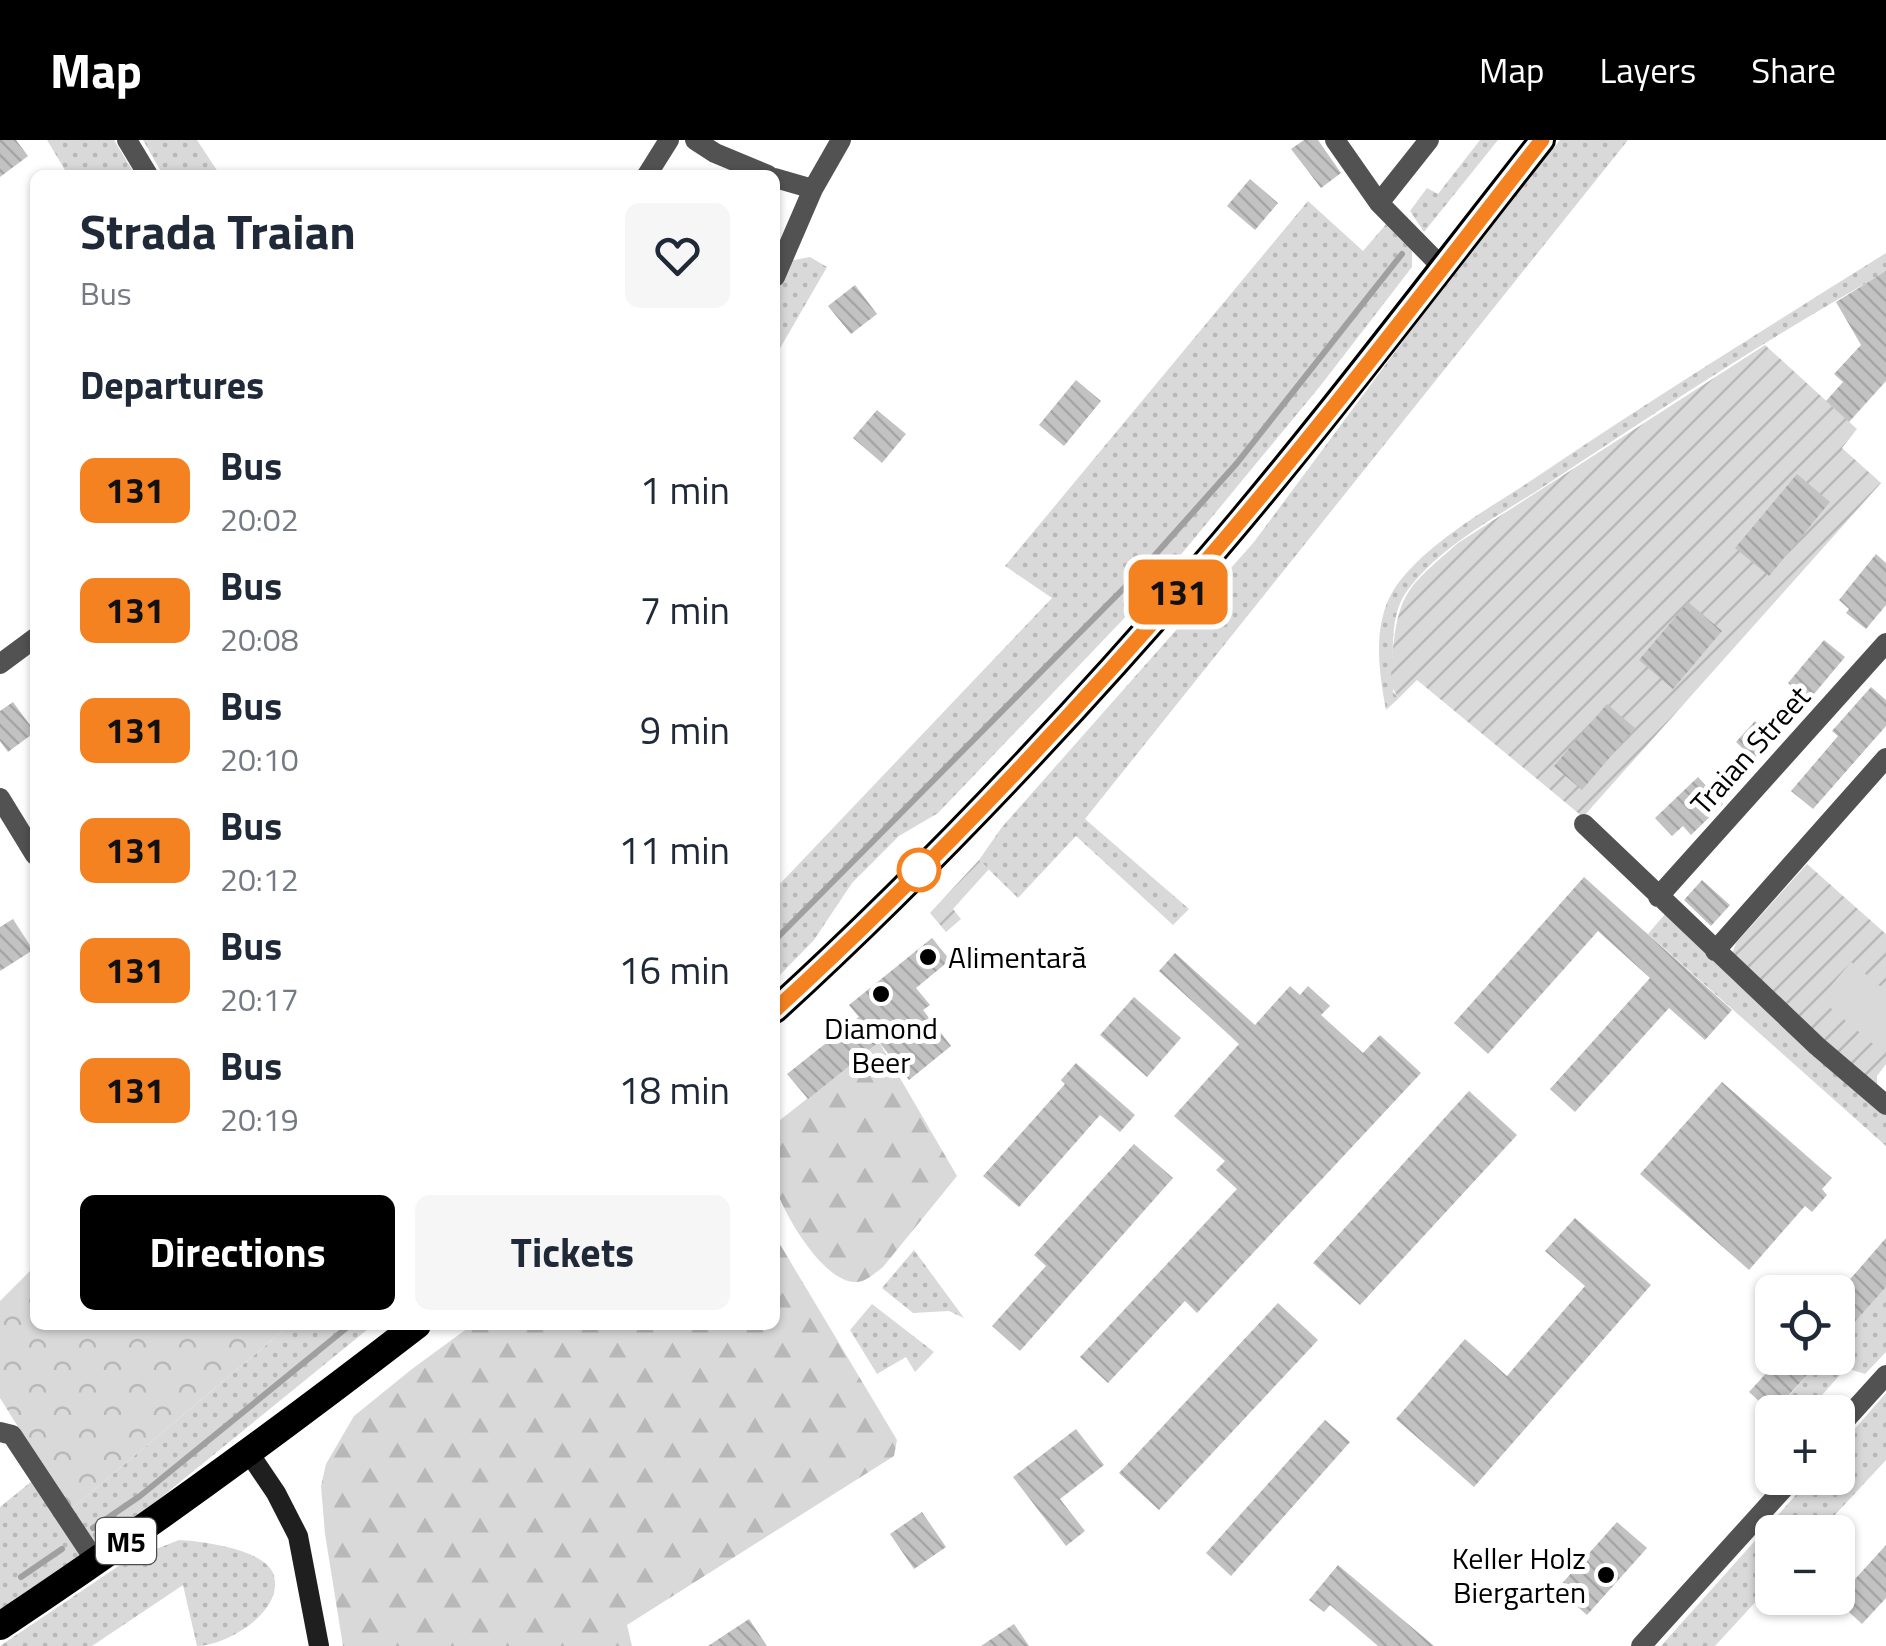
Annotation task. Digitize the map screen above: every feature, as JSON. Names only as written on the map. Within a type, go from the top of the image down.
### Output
[{"type":"highway","points":[[780,1005],[990,798],[1149,625],[1332,407],[1542,140]]},
{"type":"highway","name":"M5","points":[[0,1626],[249,1454],[410,1330]]},
{"type":"main road","points":[[249,1454],[276,1493],[298,1536],[319,1646]]},
{"type":"street","points":[[126,140],[145,170]]},
{"type":"street","points":[[651,170],[669,140]]},
{"type":"street","points":[[694,140],[756,170]]},
{"type":"street","points":[[780,265],[813,189],[841,140]]},
{"type":"street","points":[[1335,140],[1378,203],[1442,267]]},
{"type":"street","points":[[1378,203],[1429,140]]},
{"type":"street","points":[[780,179],[813,189]]},
{"type":"street","points":[[0,664],[30,642]]},
{"type":"street","name":"Traian Street","points":[[1658,897],[1886,643]]},
{"type":"street","points":[[1715,951],[1886,758]]},
{"type":"street","points":[[0,798],[30,847]]},
{"type":"street","points":[[1584,824],[1715,951],[1886,1105]]},
{"type":"street","points":[[1855,1409],[1886,1375]]},
{"type":"street","points":[[0,1416],[6,1434],[96,1562]]},
{"type":"street","points":[[1641,1646],[1778,1495]]},
{"type":"green space","points":[[47,140],[114,140],[132,170],[65,170]]},
{"type":"green space","points":[[143,140],[197,140],[217,170],[160,170]]},
{"type":"green space","points":[[1480,140],[1498,140],[1424,232],[1410,211],[1427,188],[1438,194]]},
{"type":"green space","points":[[1560,140],[1628,140],[1085,819],[1189,909],[1173,925],[1076,836],[1018,898],[979,860],[1002,827],[1254,542],[1438,294]]},
{"type":"green space","points":[[1308,201],[1363,251],[1388,222],[1412,250],[1412,267],[1321,385],[1155,586],[938,813],[899,836],[852,883],[814,940],[780,975],[780,884],[1052,598],[1005,566]]},
{"type":"green space","points":[[1886,253],[1886,272],[1716,374],[1435,560],[1405,594],[1396,616],[1393,692],[1399,698],[1386,710],[1380,665],[1382,619],[1393,591],[1421,558],[1458,528],[1622,420]]},
{"type":"green space","points":[[810,257],[827,267],[780,348],[780,283],[789,261]]},
{"type":"green space","points":[[1765,345],[1857,429],[1842,448],[1881,483],[1583,817],[1417,680],[1399,698],[1391,676],[1398,619],[1408,593],[1427,571],[1458,543]]},
{"type":"green space","points":[[979,860],[989,869],[953,909],[961,919],[946,932],[930,913]]},
{"type":"green space","points":[[1807,864],[1886,934],[1886,1064],[1877,1076],[1877,1088],[1731,957],[1736,943]]},
{"type":"green space","points":[[1665,914],[1886,1114],[1886,1146],[1648,934]]},
{"type":"green space","points":[[1851,962],[1886,991],[1886,1041],[1879,1049],[1820,999]]},
{"type":"green space","points":[[879,1042],[957,1176],[883,1267],[867,1279],[844,1279],[819,1260],[780,1200],[780,1120]]},
{"type":"green space","points":[[780,1244],[897,1440],[894,1456],[627,1625],[632,1646],[343,1646],[325,1534],[321,1486],[326,1464],[354,1416],[465,1330],[780,1330]]},
{"type":"green space","points":[[914,1250],[964,1318],[949,1311],[913,1313],[882,1288]]},
{"type":"green space","points":[[30,1271],[30,1330],[284,1330],[70,1510],[0,1398],[0,1301]]},
{"type":"green space","points":[[1886,1287],[1886,1352],[1865,1374],[1855,1371],[1855,1322]]},
{"type":"green space","points":[[872,1304],[934,1352],[915,1372],[906,1357],[877,1374],[850,1330]]},
{"type":"green space","points":[[284,1330],[367,1330],[99,1548],[70,1510]]},
{"type":"green space","points":[[1808,1375],[1840,1375],[1822,1395],[1789,1395]]},
{"type":"green space","points":[[1886,1393],[1886,1460],[1855,1493],[1855,1429]]},
{"type":"green space","points":[[32,1481],[82,1559],[0,1612],[0,1507]]},
{"type":"green space","points":[[1796,1495],[1853,1495],[1835,1515],[1778,1515]]},
{"type":"green space","points":[[179,1540],[231,1548],[267,1565],[275,1587],[263,1612],[238,1633],[197,1646],[183,1585],[92,1646],[0,1646],[126,1561]]},
{"type":"green space","points":[[1755,1541],[1755,1602],[1715,1646],[1661,1646]]},
{"type":"building","points":[[0,140],[16,140],[28,156],[0,177]]},
{"type":"building","points":[[1304,140],[1318,140],[1341,173],[1321,188],[1291,149]]},
{"type":"building","points":[[1250,179],[1278,203],[1255,230],[1227,206]]},
{"type":"building","points":[[1886,271],[1886,381],[1849,422],[1826,401],[1843,382],[1834,374],[1861,345],[1836,302]]},
{"type":"building","points":[[855,285],[877,314],[851,334],[828,306]]},
{"type":"building","points":[[1076,380],[1101,401],[1064,446],[1039,425]]},
{"type":"building","points":[[877,410],[906,434],[882,463],[853,438]]},
{"type":"building","points":[[1797,474],[1830,502],[1769,576],[1735,548]]},
{"type":"building","points":[[1876,554],[1886,563],[1886,605],[1866,629],[1846,613],[1849,609],[1839,600]]},
{"type":"building","points":[[1688,602],[1722,631],[1673,689],[1639,660]]},
{"type":"building","points":[[1824,640],[1845,657],[1809,700],[1788,683]]},
{"type":"building","points":[[1871,687],[1886,700],[1886,726],[1813,809],[1791,791],[1838,736],[1832,731]]},
{"type":"building","points":[[13,702],[30,725],[30,736],[8,752],[0,741],[0,711]]},
{"type":"building","points":[[1607,704],[1635,728],[1582,790],[1554,766]]},
{"type":"building","points":[[1755,721],[1774,738],[1754,759],[1736,742]]},
{"type":"building","points":[[1698,777],[1723,804],[1691,835],[1683,826],[1672,836],[1655,818]]},
{"type":"building","points":[[1584,877],[1732,1010],[1705,1040],[1669,1008],[1575,1112],[1550,1089],[1650,978],[1598,931],[1488,1054],[1454,1023]]},
{"type":"building","points":[[1702,880],[1730,905],[1711,926],[1684,900]]},
{"type":"building","points":[[13,919],[30,945],[30,952],[0,971],[0,927]]},
{"type":"building","points":[[932,938],[950,960],[916,988],[930,1005],[923,1010],[951,1046],[909,1080],[879,1042],[808,1099],[787,1074],[859,1017],[849,1005]]},
{"type":"building","points":[[1175,953],[1255,1025],[1290,986],[1300,995],[1308,986],[1330,1006],[1321,1015],[1363,1053],[1380,1035],[1421,1073],[1197,1313],[1185,1301],[1108,1383],[1080,1357],[1237,1189],[1216,1170],[1225,1161],[1174,1116],[1239,1044],[1159,971]]},
{"type":"building","points":[[1134,997],[1181,1038],[1147,1077],[1100,1035]]},
{"type":"building","points":[[1076,1063],[1135,1115],[1120,1132],[1100,1115],[1019,1207],[983,1176],[1065,1084],[1061,1080]]},
{"type":"building","points":[[1722,1082],[1832,1178],[1822,1189],[1827,1195],[1812,1212],[1805,1206],[1749,1270],[1640,1174]]},
{"type":"building","points":[[1469,1091],[1517,1135],[1360,1305],[1313,1263]]},
{"type":"building","points":[[1134,1144],[1173,1178],[1020,1351],[992,1326],[1046,1266],[1034,1255]]},
{"type":"building","points":[[1575,1218],[1651,1285],[1474,1487],[1396,1419],[1465,1339],[1507,1376],[1585,1286],[1545,1251]]},
{"type":"building","points":[[1886,1238],[1886,1287],[1855,1322],[1854,1275]]},
{"type":"building","points":[[1278,1303],[1318,1340],[1159,1510],[1119,1473]]},
{"type":"building","points":[[1764,1375],[1807,1375],[1789,1395],[1755,1397],[1749,1392]]},
{"type":"building","points":[[1325,1420],[1350,1442],[1231,1576],[1206,1553]]},
{"type":"building","points":[[1076,1429],[1104,1465],[1060,1499],[1085,1531],[1066,1546],[1013,1477]]},
{"type":"building","points":[[922,1512],[946,1547],[914,1569],[890,1534]]},
{"type":"building","points":[[1617,1522],[1647,1548],[1587,1615],[1557,1589]]},
{"type":"building","points":[[1886,1545],[1886,1598],[1862,1624],[1852,1615],[1855,1579]]},
{"type":"building","points":[[1338,1565],[1434,1646],[1378,1646],[1330,1605],[1324,1612],[1309,1600]]},
{"type":"building","points":[[749,1619],[767,1646],[708,1646]]},
{"type":"building","points":[[1014,1624],[1029,1646],[981,1646]]},
{"type":"waterway","points":[[780,935],[1138,574],[1237,463],[1402,254]]},
{"type":"waterway","points":[[93,1528],[140,1496],[344,1330]]},
{"type":"waterway","points":[[21,1577],[62,1549]]},
{"type":"bus line","name":"131","points":[[780,1005],[990,798],[1202,566],[1344,393],[1542,140]]},
{"type":"place","name":"Alimentară","points":[[928,957]]},
{"type":"place","name":"Diamond Beer","points":[[881,994]]},
{"type":"place","name":"Keller Holz Biergarten","points":[[1606,1575]]}]
